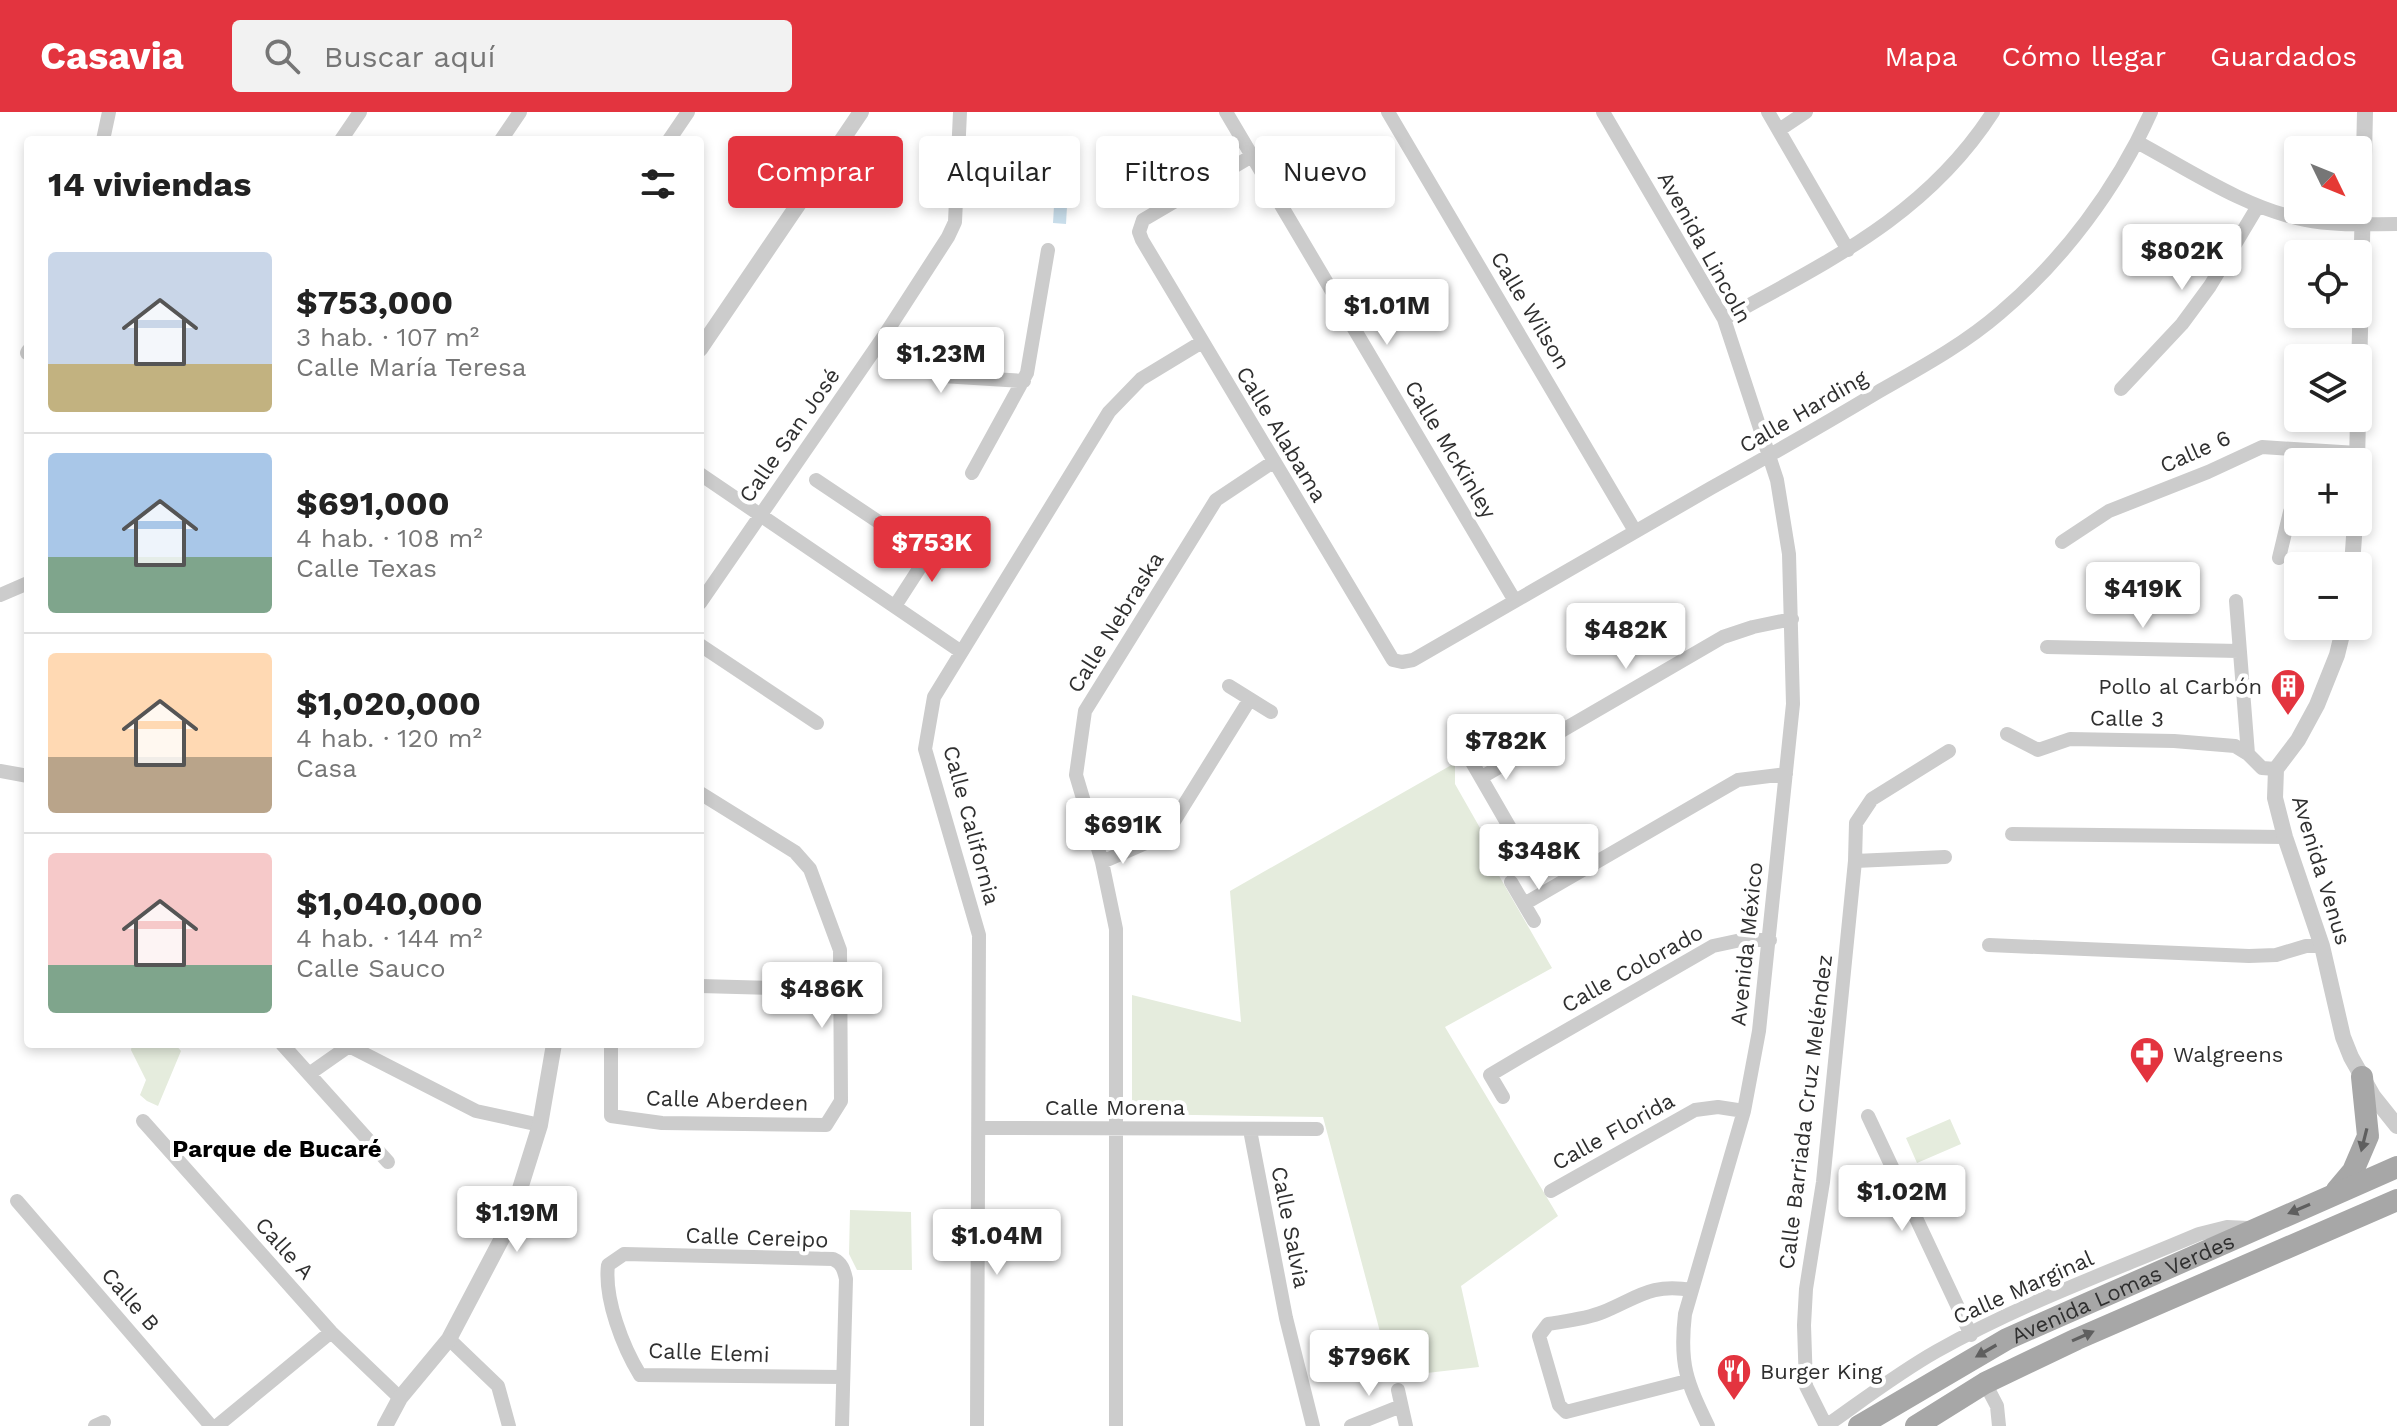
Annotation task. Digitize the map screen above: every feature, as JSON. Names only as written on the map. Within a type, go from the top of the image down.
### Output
[{"type":"main road","points":[[2333,1194],[2353,1171],[2368,1136],[2362,1077]]},
{"type":"main road","name":"Avenida Lomas Verdes","points":[[1859,1426],[2007,1339],[2397,1167]]},
{"type":"main road","name":"Avenida Lomas Verdes","points":[[1916,1426],[1985,1383],[2105,1326],[2397,1200]]},
{"type":"street","points":[[104,136],[109,112]]},
{"type":"street","points":[[344,136],[360,112]]},
{"type":"street","points":[[504,136],[520,112]]},
{"type":"street","points":[[704,343],[861,112]]},
{"type":"street","name":"Calle San José","points":[[704,597],[884,336],[948,237],[955,222],[960,112]]},
{"type":"street","name":"Calle McKinley","points":[[1226,112],[1515,601]]},
{"type":"street","name":"Calle Wilson","points":[[1388,112],[1635,531]]},
{"type":"street","name":"Avenida Lincoln","points":[[1603,112],[1724,319],[1770,455]]},
{"type":"street","points":[[1768,112],[1848,250]]},
{"type":"street","points":[[1779,130],[1806,112]]},
{"type":"street","points":[[1724,319],[1883,227],[1964,153],[1993,112]]},
{"type":"street","name":"Calle Harding","points":[[1402,662],[1413,660],[1943,355],[2001,312],[2056,256],[2098,206],[2137,142],[2151,112]]},
{"type":"street","points":[[2365,112],[2365,136]]},
{"type":"street","points":[[671,136],[681,114]]},
{"type":"street","points":[[2137,142],[2258,206],[2284,214]]},
{"type":"street","name":"Calle Alabama","points":[[1252,156],[1143,220],[1139,232],[1393,660],[1402,662]]},
{"type":"street","points":[[2121,389],[2182,324],[2210,286],[2258,206]]},
{"type":"street","points":[[2372,223],[2397,224]]},
{"type":"street","points":[[2357,448],[2363,224]]},
{"type":"street","points":[[972,473],[1024,381],[1048,250]]},
{"type":"street","points":[[884,336],[942,376],[1024,381]]},
{"type":"street","name":"Calle California","points":[[977,1426],[979,935],[925,749],[934,697],[1109,412],[1141,379],[1202,342]]},
{"type":"street","name":"Calle 6","points":[[2062,542],[2109,511],[2262,447],[2284,449]]},
{"type":"street","name":"Avenida México","points":[[1708,1426],[1687,1381],[1683,1329],[1744,1111],[1759,1031],[1793,704],[1792,619],[1783,507],[1770,455]]},
{"type":"street","name":"Calle Nebraska","points":[[1116,1426],[1116,929],[1102,862],[1076,775],[1085,711],[1216,500],[1273,462]]},
{"type":"street","points":[[704,477],[960,651]]},
{"type":"street","points":[[816,480],[928,555]]},
{"type":"street","points":[[2279,558],[2284,536]]},
{"type":"street","points":[[895,606],[937,541]]},
{"type":"street","points":[[0,595],[24,585]]},
{"type":"street","points":[[2236,601],[2248,754]]},
{"type":"street","points":[[1482,777],[1723,637],[1792,619]]},
{"type":"street","name":"Avenida Venus","points":[[2341,640],[2317,705],[2298,740],[2276,769],[2275,798],[2322,946],[2343,1037],[2362,1077],[2397,1126]]},
{"type":"street","points":[[2047,647],[2239,651]]},
{"type":"street","points":[[704,648],[817,723]]},
{"type":"street","points":[[1229,686],[1271,712]]},
{"type":"street","points":[[1102,862],[1166,834],[1250,699]]},
{"type":"street","name":"Calle 3","points":[[2007,734],[2038,750],[2070,739],[2174,741],[2235,746],[2262,768],[2276,769]]},
{"type":"street","name":"Calle Barriada Cruz Meléndez","points":[[1826,1426],[1806,1386],[1804,1313],[1823,1182],[1855,861],[1856,823],[1872,799],[1949,751]]},
{"type":"street","points":[[1469,757],[1510,828]]},
{"type":"street","points":[[0,771],[24,775]]},
{"type":"street","points":[[1524,904],[1738,780],[1786,774]]},
{"type":"street","name":"Calle Aberdeen","points":[[611,1048],[611,1116],[662,1123],[826,1125],[841,1101],[840,950],[810,869],[795,852],[704,795]]},
{"type":"street","points":[[2012,834],[2285,837]]},
{"type":"street","points":[[1855,861],[1945,857]]},
{"type":"street","points":[[1511,882],[1534,921]]},
{"type":"street","name":"Calle Colorado","points":[[1503,1097],[1490,1075],[1522,1056],[1713,946],[1741,940],[1770,940]]},
{"type":"street","points":[[1989,945],[2249,956],[2276,955],[2306,946],[2322,946]]},
{"type":"street","points":[[704,986],[841,990]]},
{"type":"street","points":[[286,1048],[388,1162]]},
{"type":"street","points":[[309,1074],[346,1048]]},
{"type":"street","points":[[353,1048],[476,1111],[540,1125]]},
{"type":"street","points":[[385,1426],[400,1398],[449,1339],[508,1227],[540,1125],[553,1048]]},
{"type":"street","name":"Calle Florida","points":[[1551,1191],[1695,1110],[1718,1107],[1744,1111]]},
{"type":"street","points":[[1868,1116],[1971,1335]]},
{"type":"street","name":"Calle A","points":[[143,1121],[331,1332],[400,1398]]},
{"type":"street","name":"Calle Morena","points":[[979,1128],[1317,1129]]},
{"type":"street","name":"Calle Salvia","points":[[1250,1130],[1286,1318],[1313,1426]]},
{"type":"street","name":"Calle B","points":[[17,1201],[214,1426],[331,1332]]},
{"type":"street","name":"Calle Marginal","points":[[1826,1426],[1907,1369],[2026,1308],[2199,1234],[2227,1227],[2254,1228]]},
{"type":"street","name":"Calle Cereipo","points":[[608,1265],[624,1254],[838,1261],[846,1279],[842,1426]]},
{"type":"street","name":"Calle Elemi","points":[[608,1265],[606,1281],[626,1352],[640,1375],[842,1377]]},
{"type":"street","points":[[1687,1381],[1566,1412],[1559,1405],[1539,1336],[1548,1324],[1601,1313],[1657,1288],[1669,1286],[1692,1290]]},
{"type":"street","points":[[449,1339],[498,1386],[509,1426]]},
{"type":"street","points":[[1985,1383],[1997,1406],[1999,1426]]},
{"type":"street","points":[[1398,1390],[1406,1426]]},
{"type":"street","points":[[1351,1426],[1401,1406]]},
{"type":"green space","points":[[1455,763],[1455,784],[1488,842],[1482,846],[1552,968],[1445,1027],[1558,1216],[1461,1286],[1479,1367],[1392,1377],[1323,1117],[1132,1114],[1132,995],[1241,1022],[1230,891]]},
{"type":"green space","points":[[178,1048],[181,1051],[158,1106],[140,1095],[146,1080],[131,1050]]},
{"type":"green space","points":[[1950,1119],[1961,1144],[1917,1163],[1906,1138]]},
{"type":"green space","points":[[850,1210],[911,1212],[912,1270],[857,1270],[849,1254]]},
{"type":"water","points":[[1054,208],[1067,208],[1066,224],[1053,223]]},
{"type":"place","name":"Pollo al Carbón","points":[[2288,717]]},
{"type":"place","name":"Walgreens","points":[[2147,1085]]},
{"type":"place","name":"Burger King","points":[[1734,1402]]},
{"type":"district","name":"Parque de Bucaré","points":[[277,1149]]}]
